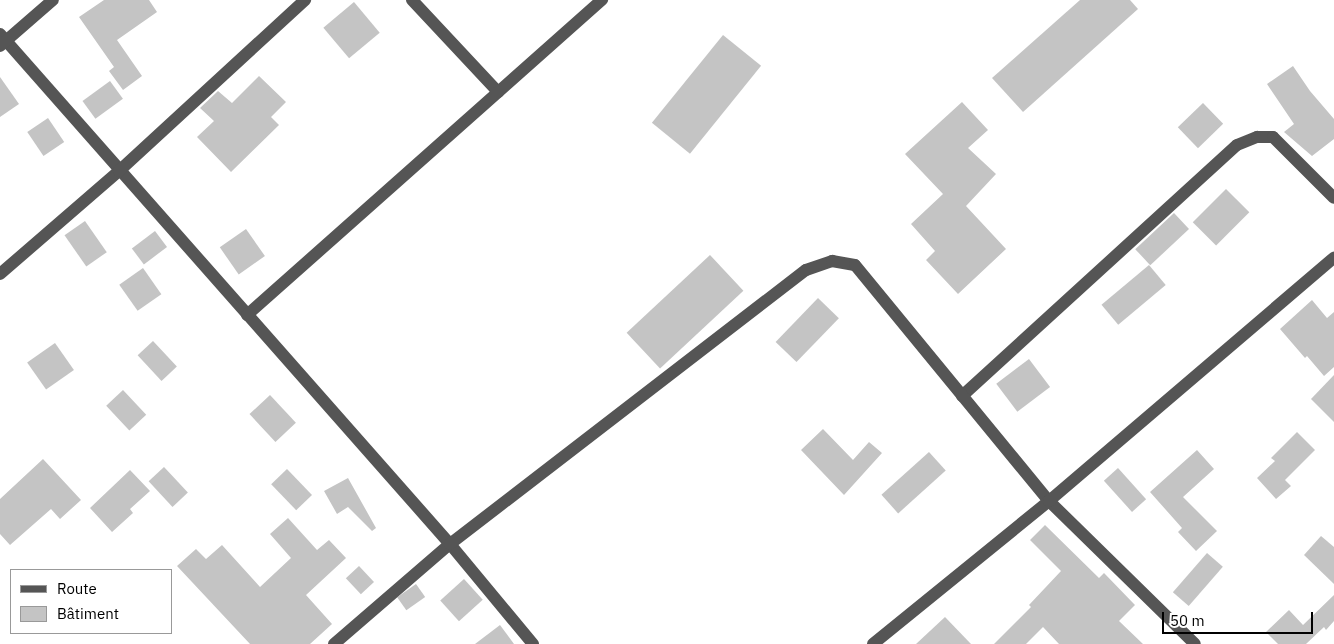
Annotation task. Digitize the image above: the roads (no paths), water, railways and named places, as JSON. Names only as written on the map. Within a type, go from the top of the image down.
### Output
[{"type":"street","points":[[53,0],[2,40],[450,544],[533,644]]},
{"type":"street","points":[[0,274],[119,171],[305,0]]},
{"type":"street","points":[[412,0],[498,92]]},
{"type":"street","points":[[247,315],[602,0]]},
{"type":"street","points":[[962,396],[1237,145],[1257,137],[1274,137],[1334,198]]},
{"type":"street","points":[[873,644],[1049,501],[1334,258]]},
{"type":"street","points":[[334,644],[450,544],[806,270],[832,261],[855,265],[1049,501],[1195,644]]}]
